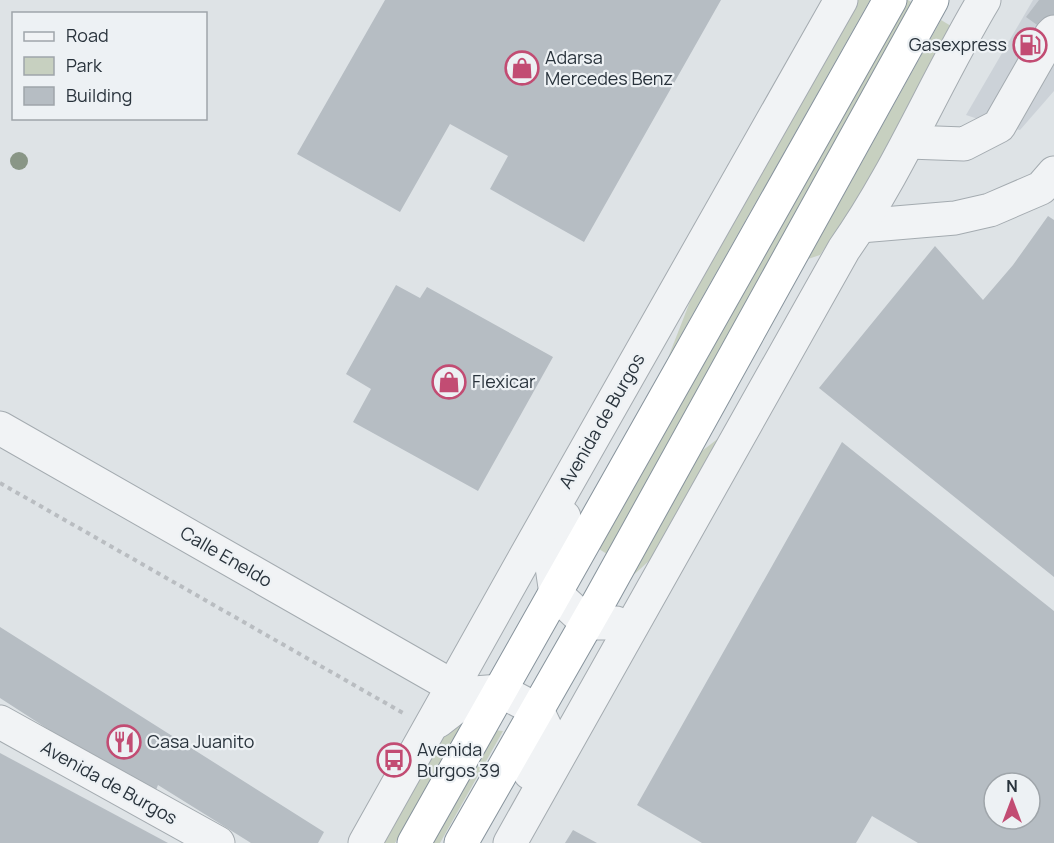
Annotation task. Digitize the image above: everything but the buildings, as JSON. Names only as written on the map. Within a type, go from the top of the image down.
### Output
[{"type":"highway","points":[[414,843],[890,0]]},
{"type":"highway","points":[[461,843],[587,623],[932,0]]},
{"type":"street","name":"Avenida de Burgos","points":[[365,843],[841,0]]},
{"type":"street","points":[[510,843],[852,237],[909,141],[984,0]]},
{"type":"street","points":[[909,141],[964,144],[999,126],[1050,35],[1054,32]]},
{"type":"street","points":[[715,392],[744,382],[786,322],[852,237],[990,210],[1041,188],[1054,173]]},
{"type":"street","points":[[650,336],[593,460],[549,546],[556,594],[587,623],[617,623],[664,570]]},
{"type":"street","name":"Calle Eneldo","points":[[0,428],[452,686]]},
{"type":"street","points":[[430,728],[474,693],[501,691],[537,710],[548,734],[534,766],[491,843]]},
{"type":"street","name":"Avenida de Burgos","points":[[0,722],[219,843]]},
{"type":"path","points":[[0,483],[430,728]]},
{"type":"shaded area","name":"Gasexpress","points":[[1033,0],[1054,0],[1054,91],[1020,130],[966,115]]},
{"type":"green space","points":[[854,0],[870,0],[668,358],[705,263]]},
{"type":"green space","points":[[903,0],[916,5],[607,554],[599,549]]},
{"type":"green space","points":[[941,20],[956,29],[856,202],[820,255],[808,259]]},
{"type":"green space","points":[[728,431],[671,541],[629,579],[698,454]]},
{"type":"green space","points":[[473,707],[395,843],[381,843],[433,744]]},
{"type":"green space","points":[[494,730],[503,731],[440,843],[431,843]]},
{"type":"place","name":"Gasexpress","points":[[1030,45]]},
{"type":"place","name":"Adarsa Mercedes Benz","points":[[522,68]]},
{"type":"place","name":"Flexicar","points":[[449,382]]},
{"type":"place","name":"Casa Juanito","points":[[124,742]]},
{"type":"place","name":"Avenida Burgos 39","points":[[394,760]]}]
